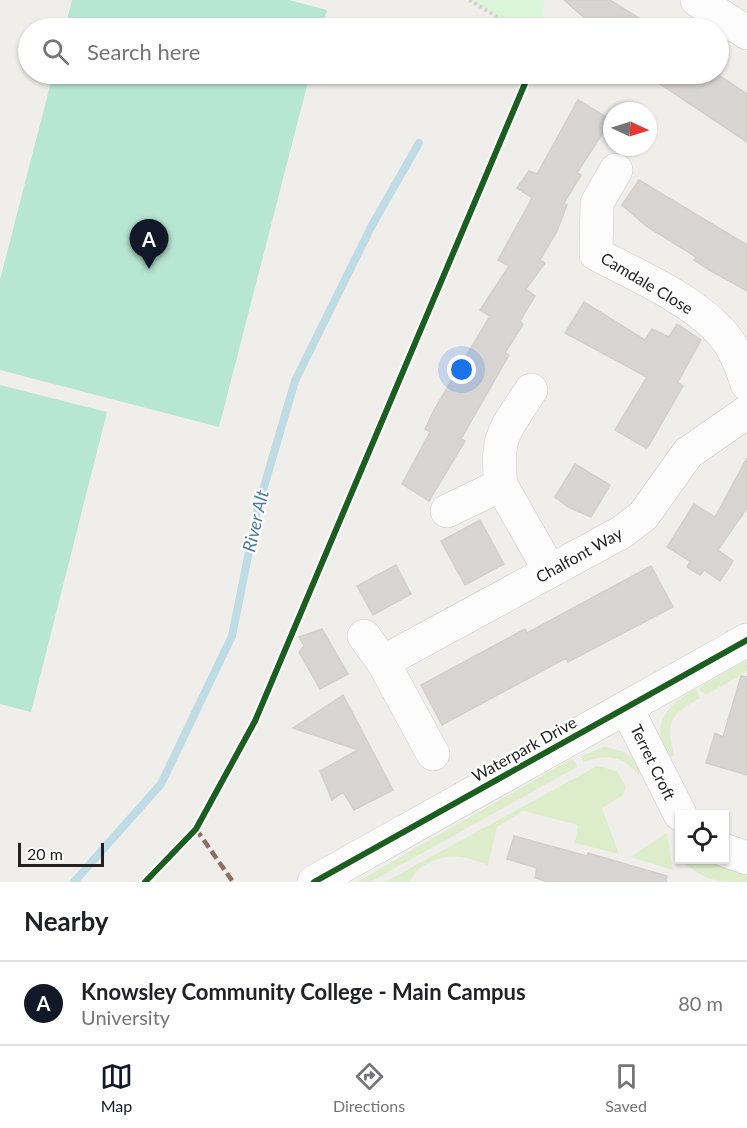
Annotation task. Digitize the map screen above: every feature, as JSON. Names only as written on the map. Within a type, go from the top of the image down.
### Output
[{"type":"street","points":[[697,0],[724,18]]},
{"type":"street","points":[[729,21],[747,33]]},
{"type":"street","name":"Camdale Close","points":[[616,170],[597,203],[596,254],[683,303],[720,330],[743,369],[747,384]]},
{"type":"street","points":[[531,390],[501,437],[498,456],[501,485],[550,571]]},
{"type":"street","name":"Chalfont Way","points":[[383,662],[622,532],[643,516],[687,453],[747,412]]},
{"type":"street","points":[[447,511],[501,485]]},
{"type":"street","points":[[364,636],[383,662],[433,754]]},
{"type":"street","name":"Waterpark Drive","points":[[314,882],[747,640]]},
{"type":"street","name":"Terret Croft","points":[[627,709],[678,810]]},
{"type":"street","points":[[729,852],[747,858]]},
{"type":"path","points":[[470,0],[500,18]]},
{"type":"green space","points":[[72,0],[289,0],[327,10],[325,18],[68,18]]},
{"type":"green space","points":[[469,0],[544,0],[543,18],[499,18]]},
{"type":"green space","points":[[50,84],[307,84],[219,427],[0,370],[0,280]]},
{"type":"green space","points":[[0,385],[107,412],[31,712],[0,704]]},
{"type":"green space","points":[[747,660],[747,671],[706,695],[700,690],[701,686]]},
{"type":"green space","points":[[696,689],[700,698],[682,709],[673,720],[670,734],[674,755],[666,758],[660,735],[664,717],[677,701]]},
{"type":"green space","points":[[604,747],[627,754],[645,770],[638,775],[626,763],[606,757],[584,762],[581,756]]},
{"type":"green space","points":[[571,759],[575,761],[577,767],[370,882],[357,882]]},
{"type":"green space","points":[[597,766],[617,771],[626,787],[623,795],[602,808],[619,854],[575,843],[578,825],[523,811],[497,827],[488,865],[454,856],[446,857],[424,865],[410,882],[385,882]]},
{"type":"green space","points":[[667,833],[673,870],[630,857]]},
{"type":"green space","points":[[686,864],[720,864],[747,872],[747,882],[711,879]]},
{"type":"building","points":[[564,0],[610,0],[639,18],[585,18]]},
{"type":"building","points":[[729,82],[747,94],[747,142],[660,84],[729,84]]},
{"type":"building","points":[[578,100],[603,115],[603,132],[577,173],[581,175],[564,203],[567,205],[557,231],[540,260],[545,263],[526,289],[535,296],[520,321],[523,324],[505,353],[509,355],[461,439],[465,441],[429,501],[402,484],[430,432],[425,429],[434,410],[490,316],[480,310],[509,266],[498,260],[532,198],[517,188],[529,171],[537,174]]},
{"type":"building","points":[[639,180],[747,245],[747,291],[694,260],[696,257],[646,226],[622,205]]},
{"type":"building","points":[[584,302],[645,340],[652,329],[669,337],[677,324],[701,340],[678,382],[683,386],[646,448],[615,430],[647,377],[565,333]]},
{"type":"building","points":[[747,458],[747,508],[718,550],[733,561],[720,581],[704,570],[700,575],[687,567],[690,561],[667,547],[694,504],[715,517]]},
{"type":"building","points":[[575,464],[610,485],[591,517],[568,507],[555,497]]},
{"type":"building","points":[[480,520],[504,564],[465,585],[441,541]]},
{"type":"building","points":[[396,565],[411,594],[373,615],[357,586]]},
{"type":"building","points":[[651,566],[673,607],[568,662],[566,658],[442,725],[421,685],[525,629],[527,633]]},
{"type":"building","points":[[322,629],[348,674],[320,689],[299,652],[304,646],[299,637]]},
{"type":"building","points":[[741,676],[747,677],[747,775],[706,763],[715,733],[723,737]]},
{"type":"building","points":[[343,695],[393,790],[354,810],[343,792],[332,800],[320,771],[358,750],[293,728]]},
{"type":"building","points":[[514,836],[587,856],[588,853],[667,876],[666,882],[548,882],[535,878],[537,868],[507,859]]},
{"type":"waterway","name":"River Alt","points":[[74,882],[161,784],[232,636],[258,507],[295,381],[371,227],[419,143]]},
{"type":"marked path","points":[[196,829],[233,882]]},
{"type":"cycle path","points":[[145,882],[196,829],[255,721],[525,84]]},
{"type":"cycle path","points":[[314,882],[747,640]]},
{"type":"place","name":"Knowsley Community College - Main Campus","points":[[149,269]]}]
